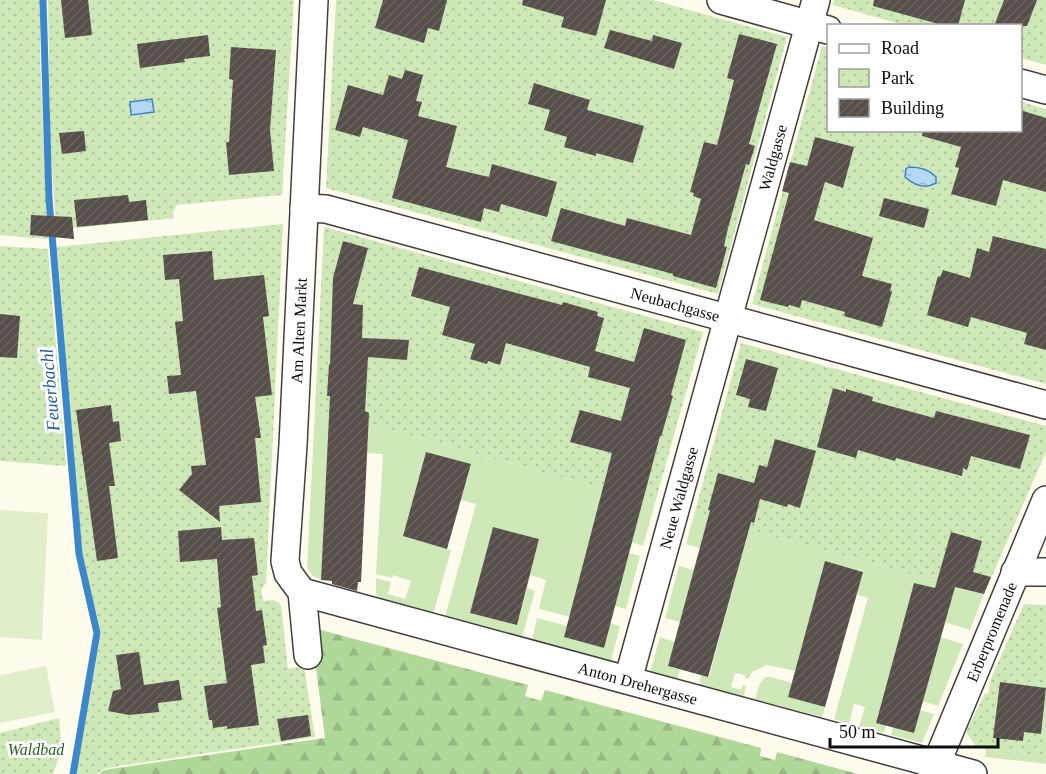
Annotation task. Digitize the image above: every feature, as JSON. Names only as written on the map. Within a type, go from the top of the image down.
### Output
[{"type":"street","name":"Am Alten Markt","points":[[308,655],[302,592],[288,573],[285,561],[293,445],[314,0]]},
{"type":"street","points":[[721,0],[818,18]]},
{"type":"street","name":"Waldgasse","points":[[728,317],[818,18]]},
{"type":"street","points":[[1022,84],[1046,90]]},
{"type":"street","name":"Neubachgasse","points":[[304,208],[326,210],[728,317],[1046,405]]},
{"type":"street","name":"Neue Waldgasse","points":[[628,680],[728,317]]},
{"type":"street","name":"Erberpromenade","points":[[934,768],[1046,500]]},
{"type":"street","points":[[1015,573],[1046,572]]},
{"type":"street","name":"Anton Drehergasse","points":[[302,592],[628,680],[934,768],[973,774]]},
{"type":"green space","points":[[0,0],[40,0],[40,58],[48,239],[0,235]]},
{"type":"green space","points":[[48,0],[294,0],[282,195],[177,205],[173,212],[174,218],[56,230],[50,133]]},
{"type":"green space","points":[[336,0],[653,0],[787,37],[718,294],[326,188]]},
{"type":"green space","points":[[834,0],[1046,0],[1046,65],[1022,58],[1022,24],[900,24],[833,5]]},
{"type":"green space","points":[[822,46],[827,48],[827,132],[1022,132],[1022,102],[1046,109],[1046,384],[752,304]]},
{"type":"green space","points":[[283,224],[266,583],[261,590],[263,601],[274,600],[281,605],[288,669],[304,666],[315,737],[106,768],[96,774],[76,774],[101,633],[82,555],[57,247]]},
{"type":"green space","points":[[324,227],[703,332],[655,503],[315,409]]},
{"type":"green space","points":[[0,246],[48,249],[66,466],[0,461]]},
{"type":"green space","points":[[741,343],[1046,426],[1046,452],[984,594],[694,515]]},
{"type":"green space","points":[[315,409],[655,503],[643,546],[632,542],[640,511],[570,617],[539,609],[546,580],[530,575],[539,539],[493,527],[470,613],[517,625],[527,588],[535,591],[522,637],[445,617],[476,504],[461,500],[471,465],[426,452],[403,535],[451,550],[433,615],[379,600],[376,593],[376,578],[391,582],[388,594],[405,599],[411,581],[393,575],[392,578],[376,574],[383,454],[367,453],[368,430],[329,428],[321,580],[313,576],[307,568]]},
{"type":"green space","points":[[0,510],[48,513],[42,640],[0,637]]},
{"type":"green space","points":[[694,515],[984,594],[970,630],[944,622],[952,593],[914,583],[876,722],[886,726],[884,733],[859,727],[865,707],[854,704],[849,724],[834,719],[868,598],[856,594],[862,571],[825,562],[795,671],[767,665],[752,672],[748,679],[745,675],[735,673],[731,687],[741,690],[743,685],[746,686],[744,696],[699,685],[701,675],[709,677],[746,539],[700,548],[686,544]]},
{"type":"green space","points":[[629,553],[640,556],[626,609],[615,606]]},
{"type":"green space","points":[[679,566],[694,570],[680,622],[665,618]]},
{"type":"green space","points":[[1024,604],[1046,605],[1046,756],[977,748],[966,732],[985,693],[988,694],[990,681]]},
{"type":"green space","points":[[537,618],[568,626],[565,637],[604,648],[610,623],[620,626],[611,661],[532,640]]},
{"type":"green space","points":[[317,629],[528,685],[525,696],[541,701],[545,690],[761,748],[760,756],[775,760],[777,752],[858,774],[99,774],[104,770],[325,738],[312,637]]},
{"type":"green space","points":[[660,637],[675,642],[668,666],[680,670],[677,679],[650,672]]},
{"type":"green space","points":[[940,637],[963,644],[938,706],[922,701]]},
{"type":"green space","points":[[46,666],[55,712],[0,723],[0,675]]},
{"type":"green space","points":[[765,677],[792,683],[788,697],[825,707],[822,717],[755,699],[760,683]]},
{"type":"green space","points":[[920,710],[934,714],[922,743],[891,735],[893,727],[914,733]]},
{"type":"green space","name":"Waldbad","points":[[59,718],[62,748],[53,774],[0,774],[0,733]]},
{"type":"green space","points":[[986,749],[1046,756],[1046,764],[985,757]]},
{"type":"water","points":[[152,99],[154,112],[131,115],[130,102]]},
{"type":"water","points":[[921,168],[930,172],[936,177],[936,183],[919,186],[912,182],[905,177],[906,169]]},
{"type":"building","points":[[61,0],[88,0],[92,35],[65,38]]},
{"type":"building","points":[[383,0],[447,0],[439,31],[428,28],[424,43],[375,28]]},
{"type":"building","points":[[523,0],[606,0],[596,36],[561,27],[564,17],[522,5]]},
{"type":"building","points":[[874,0],[965,0],[959,24],[939,24],[873,6]]},
{"type":"building","points":[[1004,0],[1037,0],[1027,26],[995,24]]},
{"type":"building","points":[[610,30],[652,41],[653,35],[682,43],[674,69],[604,48]]},
{"type":"building","points":[[739,34],[777,44],[749,144],[755,146],[749,165],[746,164],[728,228],[724,246],[727,247],[716,288],[551,241],[561,208],[625,226],[627,218],[691,235],[701,199],[690,192],[704,142],[717,145],[734,80],[727,78]]},
{"type":"building","points":[[208,35],[210,56],[140,68],[137,44]]},
{"type":"building","points":[[231,47],[276,50],[270,130],[274,171],[229,175],[226,142],[229,142],[233,80],[229,79]]},
{"type":"building","points":[[405,70],[423,75],[416,101],[422,102],[418,116],[457,126],[446,167],[489,177],[492,164],[557,182],[547,217],[501,204],[499,212],[484,208],[481,222],[392,198],[408,140],[363,127],[360,137],[335,130],[348,85],[383,95],[389,75],[402,79]]},
{"type":"building","points":[[534,83],[590,100],[587,110],[644,126],[633,163],[564,147],[567,137],[544,130],[550,110],[528,104]]},
{"type":"building","points":[[1022,111],[1046,118],[1046,192],[1003,180],[996,206],[951,194],[959,168],[955,167],[961,147],[922,136],[923,132],[1022,132]]},
{"type":"building","points":[[84,131],[86,151],[62,154],[59,133]]},
{"type":"building","points":[[815,137],[854,147],[843,188],[825,182],[814,220],[873,238],[862,276],[892,284],[890,291],[892,292],[882,327],[844,316],[845,312],[802,300],[800,308],[760,300],[789,193],[782,191],[790,162],[807,166]]},
{"type":"building","points":[[128,195],[129,202],[146,200],[148,220],[77,227],[74,200]]},
{"type":"building","points":[[884,198],[929,209],[924,228],[879,216]]},
{"type":"building","points":[[31,215],[72,217],[74,239],[30,235]]},
{"type":"building","points":[[993,236],[1046,249],[1046,350],[1024,344],[1027,333],[971,317],[968,327],[927,315],[938,276],[940,277],[943,270],[970,278],[977,248],[989,252]]},
{"type":"building","points":[[343,241],[368,248],[353,304],[363,305],[362,338],[409,340],[407,360],[368,357],[365,411],[369,413],[361,582],[358,582],[357,591],[332,584],[332,581],[321,580],[333,278]]},
{"type":"building","points":[[212,251],[214,280],[264,275],[269,316],[263,317],[272,395],[255,397],[261,438],[255,438],[261,502],[219,506],[220,522],[179,490],[192,474],[191,466],[206,465],[196,391],[169,394],[167,376],[181,375],[175,322],[183,321],[179,279],[165,280],[163,255]]},
{"type":"building","points":[[419,267],[562,305],[563,302],[598,312],[597,316],[604,318],[595,351],[634,362],[644,328],[686,340],[671,395],[673,396],[660,436],[604,648],[564,637],[612,453],[570,442],[580,410],[621,421],[630,388],[588,377],[590,367],[506,343],[500,365],[470,359],[475,344],[442,335],[450,307],[411,296]]},
{"type":"building","points":[[0,314],[20,316],[17,358],[0,357]]},
{"type":"building","points":[[746,359],[778,368],[766,411],[748,407],[750,399],[736,395]]},
{"type":"building","points":[[833,388],[846,392],[846,389],[873,397],[872,401],[934,418],[936,411],[1030,435],[1020,469],[971,456],[967,470],[963,468],[962,476],[858,450],[856,458],[817,447]]},
{"type":"building","points":[[111,405],[113,422],[119,421],[121,441],[109,443],[115,486],[109,486],[118,558],[97,561],[76,410]]},
{"type":"building","points":[[775,439],[816,451],[800,508],[788,504],[787,507],[760,499],[754,523],[751,522],[708,677],[668,666],[718,473],[754,483],[759,465],[767,467]]},
{"type":"building","points":[[426,452],[471,464],[447,549],[403,536]]},
{"type":"building","points":[[221,527],[222,540],[254,538],[258,575],[252,576],[256,611],[262,610],[267,645],[263,646],[265,663],[251,665],[259,725],[227,729],[227,726],[213,728],[212,720],[209,720],[204,686],[227,683],[217,608],[221,607],[217,559],[180,562],[178,531]]},
{"type":"building","points":[[493,527],[539,539],[517,625],[470,613]]},
{"type":"building","points":[[951,532],[982,541],[973,572],[991,577],[984,594],[955,587],[914,733],[876,723],[914,583],[935,588]]},
{"type":"building","points":[[825,561],[863,572],[825,707],[788,697]]},
{"type":"building","points":[[139,652],[144,685],[179,680],[182,700],[158,703],[159,712],[129,715],[108,711],[113,691],[121,689],[116,655]]},
{"type":"building","points":[[1000,682],[1046,688],[1041,734],[1024,732],[1023,741],[993,738]]},
{"type":"building","points":[[308,715],[311,736],[281,741],[277,719]]},
{"type":"waterway","name":"Feuerbachl","points":[[43,0],[49,199],[79,554],[97,633],[73,774]]}]
